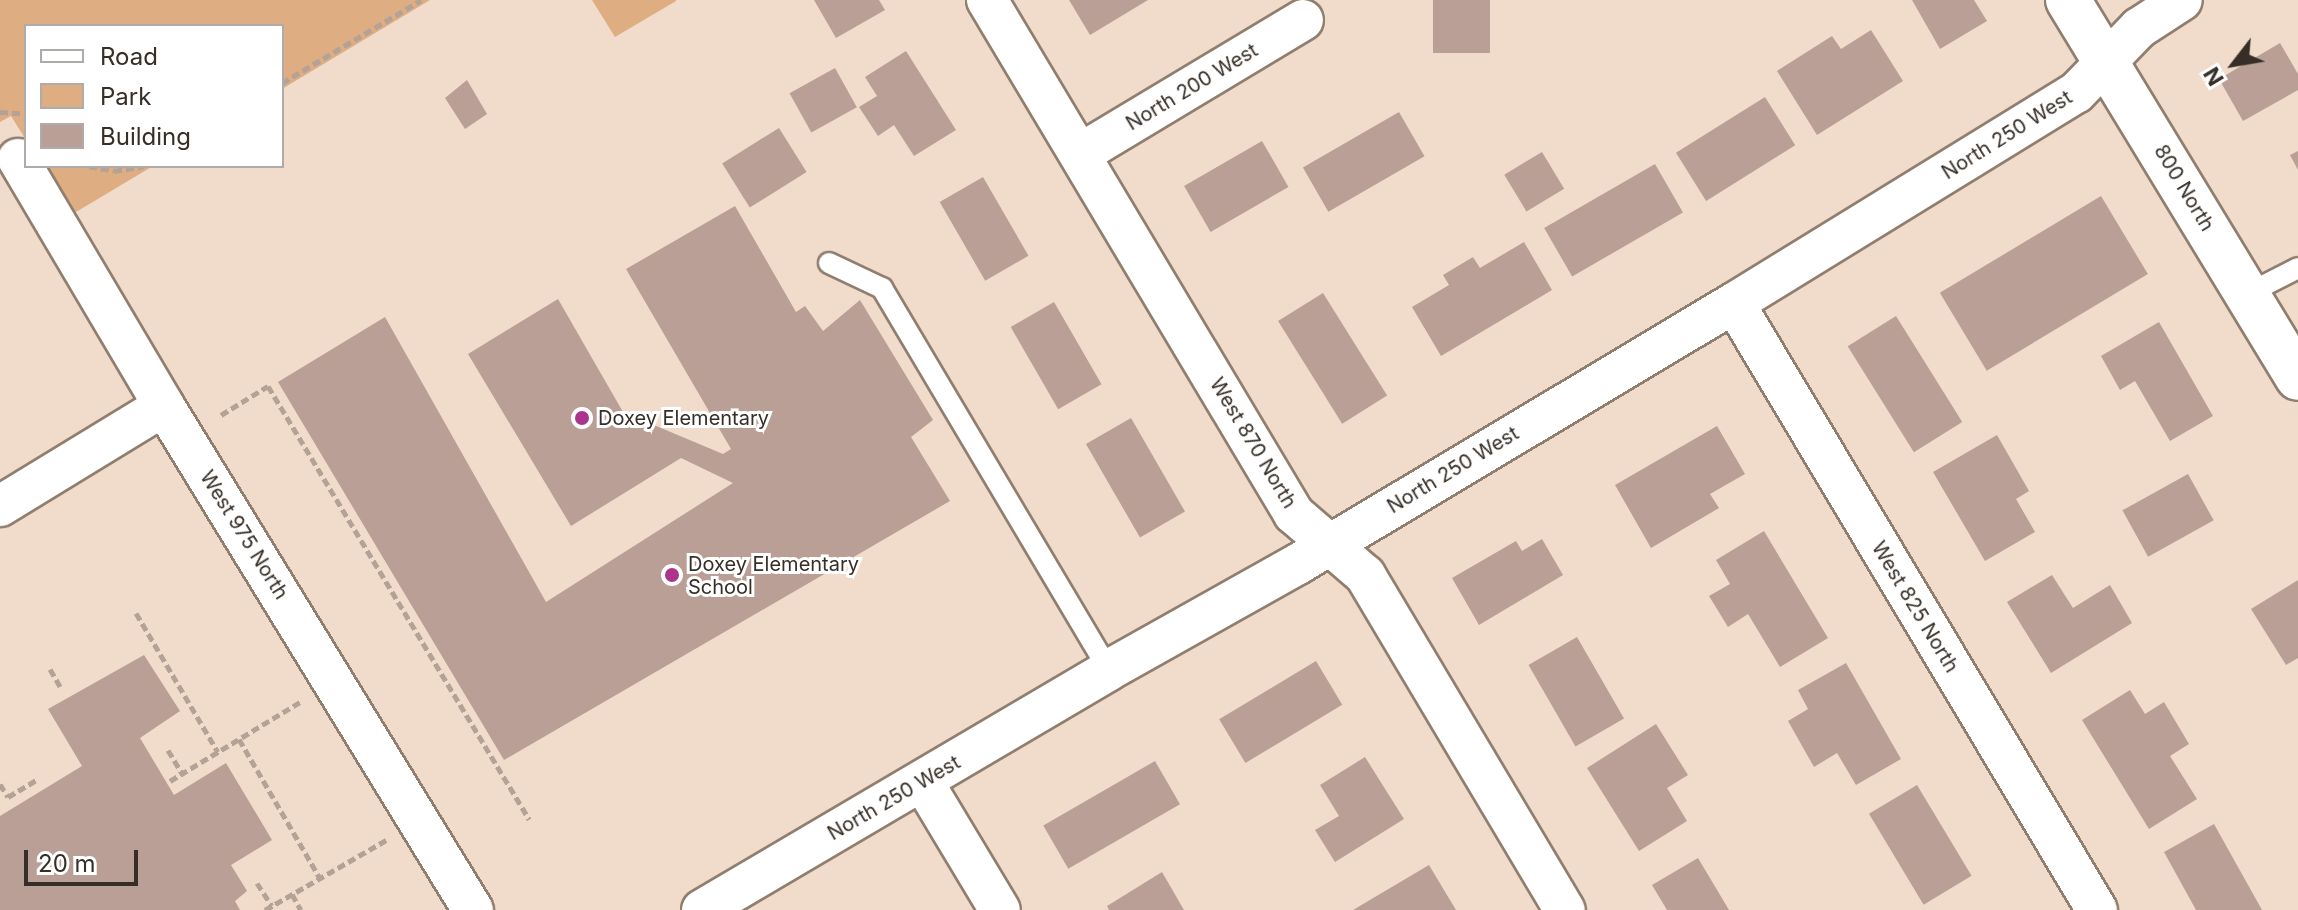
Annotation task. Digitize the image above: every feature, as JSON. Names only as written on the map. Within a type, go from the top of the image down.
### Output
[{"type":"street","name":"West 870 North","points":[[987,0],[1294,514],[1365,575],[1565,910]]},
{"type":"street","name":"800 North","points":[[2068,0],[2298,378]]},
{"type":"street","name":"North 250 West","points":[[702,910],[1109,670],[1330,544],[1734,303],[2076,93],[2139,28],[2182,0]]},
{"type":"street","name":"North 200 West","points":[[1080,154],[1303,20]]},
{"type":"street","name":"West 975 North","points":[[18,159],[164,406],[473,910]]},
{"type":"street","name":"West 825 North","points":[[1734,303],[2097,910]]},
{"type":"street","points":[[0,506],[164,406]]},
{"type":"street","points":[[923,782],[1000,910]]},
{"type":"lane","points":[[829,263],[882,288],[1109,670]]},
{"type":"lane","points":[[2247,294],[2298,268]]},
{"type":"path","points":[[284,82],[421,0]]},
{"type":"path","points":[[0,112],[24,114]]},
{"type":"path","points":[[99,168],[114,171],[132,168]]},
{"type":"path","points":[[221,415],[268,386],[529,819]]},
{"type":"path","points":[[136,613],[218,752]]},
{"type":"path","points":[[50,669],[61,688]]},
{"type":"path","points":[[170,781],[307,697]]},
{"type":"path","points":[[239,739],[320,878]]},
{"type":"path","points":[[168,750],[182,773]]},
{"type":"path","points":[[0,784],[8,797],[36,780]]},
{"type":"path","points":[[265,910],[390,837]]},
{"type":"path","points":[[257,883],[272,906]]},
{"type":"path","points":[[292,894],[301,910]]},
{"type":"green space","points":[[0,0],[430,0],[284,88],[284,24],[24,24],[24,137],[11,116],[0,122]]},
{"type":"green space","points":[[592,0],[676,0],[676,1],[615,37]]},
{"type":"green space","points":[[42,168],[150,168],[71,215]]},
{"type":"building","points":[[814,0],[879,0],[885,10],[836,38]]},
{"type":"building","points":[[1069,0],[1148,0],[1090,35]]},
{"type":"building","points":[[1433,0],[1490,0],[1490,53],[1433,53]]},
{"type":"building","points":[[1912,0],[1974,0],[1987,21],[1940,49]]},
{"type":"building","points":[[1871,30],[1903,81],[1817,135],[1777,71],[1832,36],[1841,49]]},
{"type":"building","points":[[2280,43],[2298,74],[2298,90],[2243,121],[2219,79]]},
{"type":"building","points":[[906,51],[956,130],[914,156],[894,125],[878,136],[859,107],[877,96],[865,77]]},
{"type":"building","points":[[835,68],[857,107],[811,133],[790,93]]},
{"type":"building","points":[[467,80],[487,114],[465,129],[445,98]]},
{"type":"building","points":[[1765,97],[1795,145],[1706,201],[1676,153]]},
{"type":"building","points":[[1399,112],[1424,156],[1328,212],[1303,168]]},
{"type":"building","points":[[779,128],[807,172],[750,208],[722,164]]},
{"type":"building","points":[[1262,141],[1288,187],[1211,232],[1184,186]]},
{"type":"building","points":[[2298,151],[2298,170],[2290,155]]},
{"type":"building","points":[[1542,152],[1564,189],[1526,212],[1504,175]]},
{"type":"building","points":[[1655,164],[1683,212],[1572,276],[1544,228]]},
{"type":"building","points":[[983,177],[1028,256],[985,281],[940,202]]},
{"type":"building","points":[[2101,196],[2148,274],[1987,371],[1940,293]]},
{"type":"building","name":"Doxey Elementary","points":[[735,206],[796,312],[805,306],[823,331],[860,300],[933,420],[911,437],[950,501],[504,760],[278,382],[385,317],[546,602],[733,483],[681,458],[571,526],[468,354],[558,299],[623,412],[723,454],[731,449],[626,269]]},
{"type":"building","points":[[1524,242],[1552,290],[1441,356],[1412,307],[1449,285],[1443,275],[1473,257],[1480,268]]},
{"type":"building","points":[[1323,293],[1387,396],[1342,424],[1278,321]]},
{"type":"building","points":[[1054,302],[1102,384],[1058,409],[1011,327]]},
{"type":"building","points":[[1896,316],[1962,422],[1914,452],[1848,346]]},
{"type":"building","points":[[2159,322],[2213,416],[2170,441],[2135,381],[2120,390],[2101,356]]},
{"type":"building","points":[[1131,418],[1185,512],[1140,538],[1086,444]]},
{"type":"building","points":[[1717,426],[1745,474],[1710,494],[1719,508],[1651,548],[1615,485]]},
{"type":"building","points":[[1997,435],[2029,491],[2016,499],[2035,532],[1985,561],[1933,472]]},
{"type":"building","points":[[2188,474],[2214,520],[2148,557],[2122,510]]},
{"type":"building","points":[[1764,531],[1828,638],[1780,667],[1748,614],[1728,627],[1709,596],[1730,584],[1716,560]]},
{"type":"building","points":[[1542,539],[1563,575],[1479,625],[1452,578],[1516,541],[1522,551]]},
{"type":"building","points":[[2052,575],[2073,608],[2110,585],[2132,623],[2051,673],[2007,602]]},
{"type":"building","points":[[2298,580],[2298,658],[2286,665],[2251,609]]},
{"type":"building","points":[[1577,637],[1624,718],[1576,746],[1529,665]]},
{"type":"building","points":[[144,655],[180,711],[140,738],[174,795],[226,763],[272,840],[231,865],[247,891],[235,901],[240,910],[0,910],[0,816],[82,766],[48,709]]},
{"type":"building","points":[[1316,661],[1342,705],[1245,763],[1219,719]]},
{"type":"building","points":[[1846,663],[1901,759],[1856,785],[1837,753],[1814,767],[1788,721],[1808,709],[1798,690]]},
{"type":"building","points":[[2130,690],[2145,714],[2164,702],[2189,744],[2170,756],[2197,799],[2149,829],[2082,720]]},
{"type":"building","points":[[1656,724],[1688,775],[1667,788],[1687,821],[1639,851],[1587,768]]},
{"type":"building","points":[[1365,757],[1404,819],[1335,862],[1315,830],[1339,816],[1320,785]]},
{"type":"building","points":[[1155,761],[1180,804],[1068,869],[1043,826]]},
{"type":"building","points":[[1917,785],[1972,876],[1924,905],[1869,814]]},
{"type":"building","points":[[2214,824],[2262,910],[2196,910],[2164,852]]},
{"type":"building","points":[[1698,858],[1729,910],[1667,910],[1652,885]]},
{"type":"building","points":[[1429,865],[1456,910],[1353,910]]},
{"type":"building","points":[[1162,872],[1184,910],[1109,910],[1107,906]]},
{"type":"place","name":"Doxey Elementary","points":[[582,418]]},
{"type":"place","name":"Doxey Elementary School","points":[[672,575]]}]
